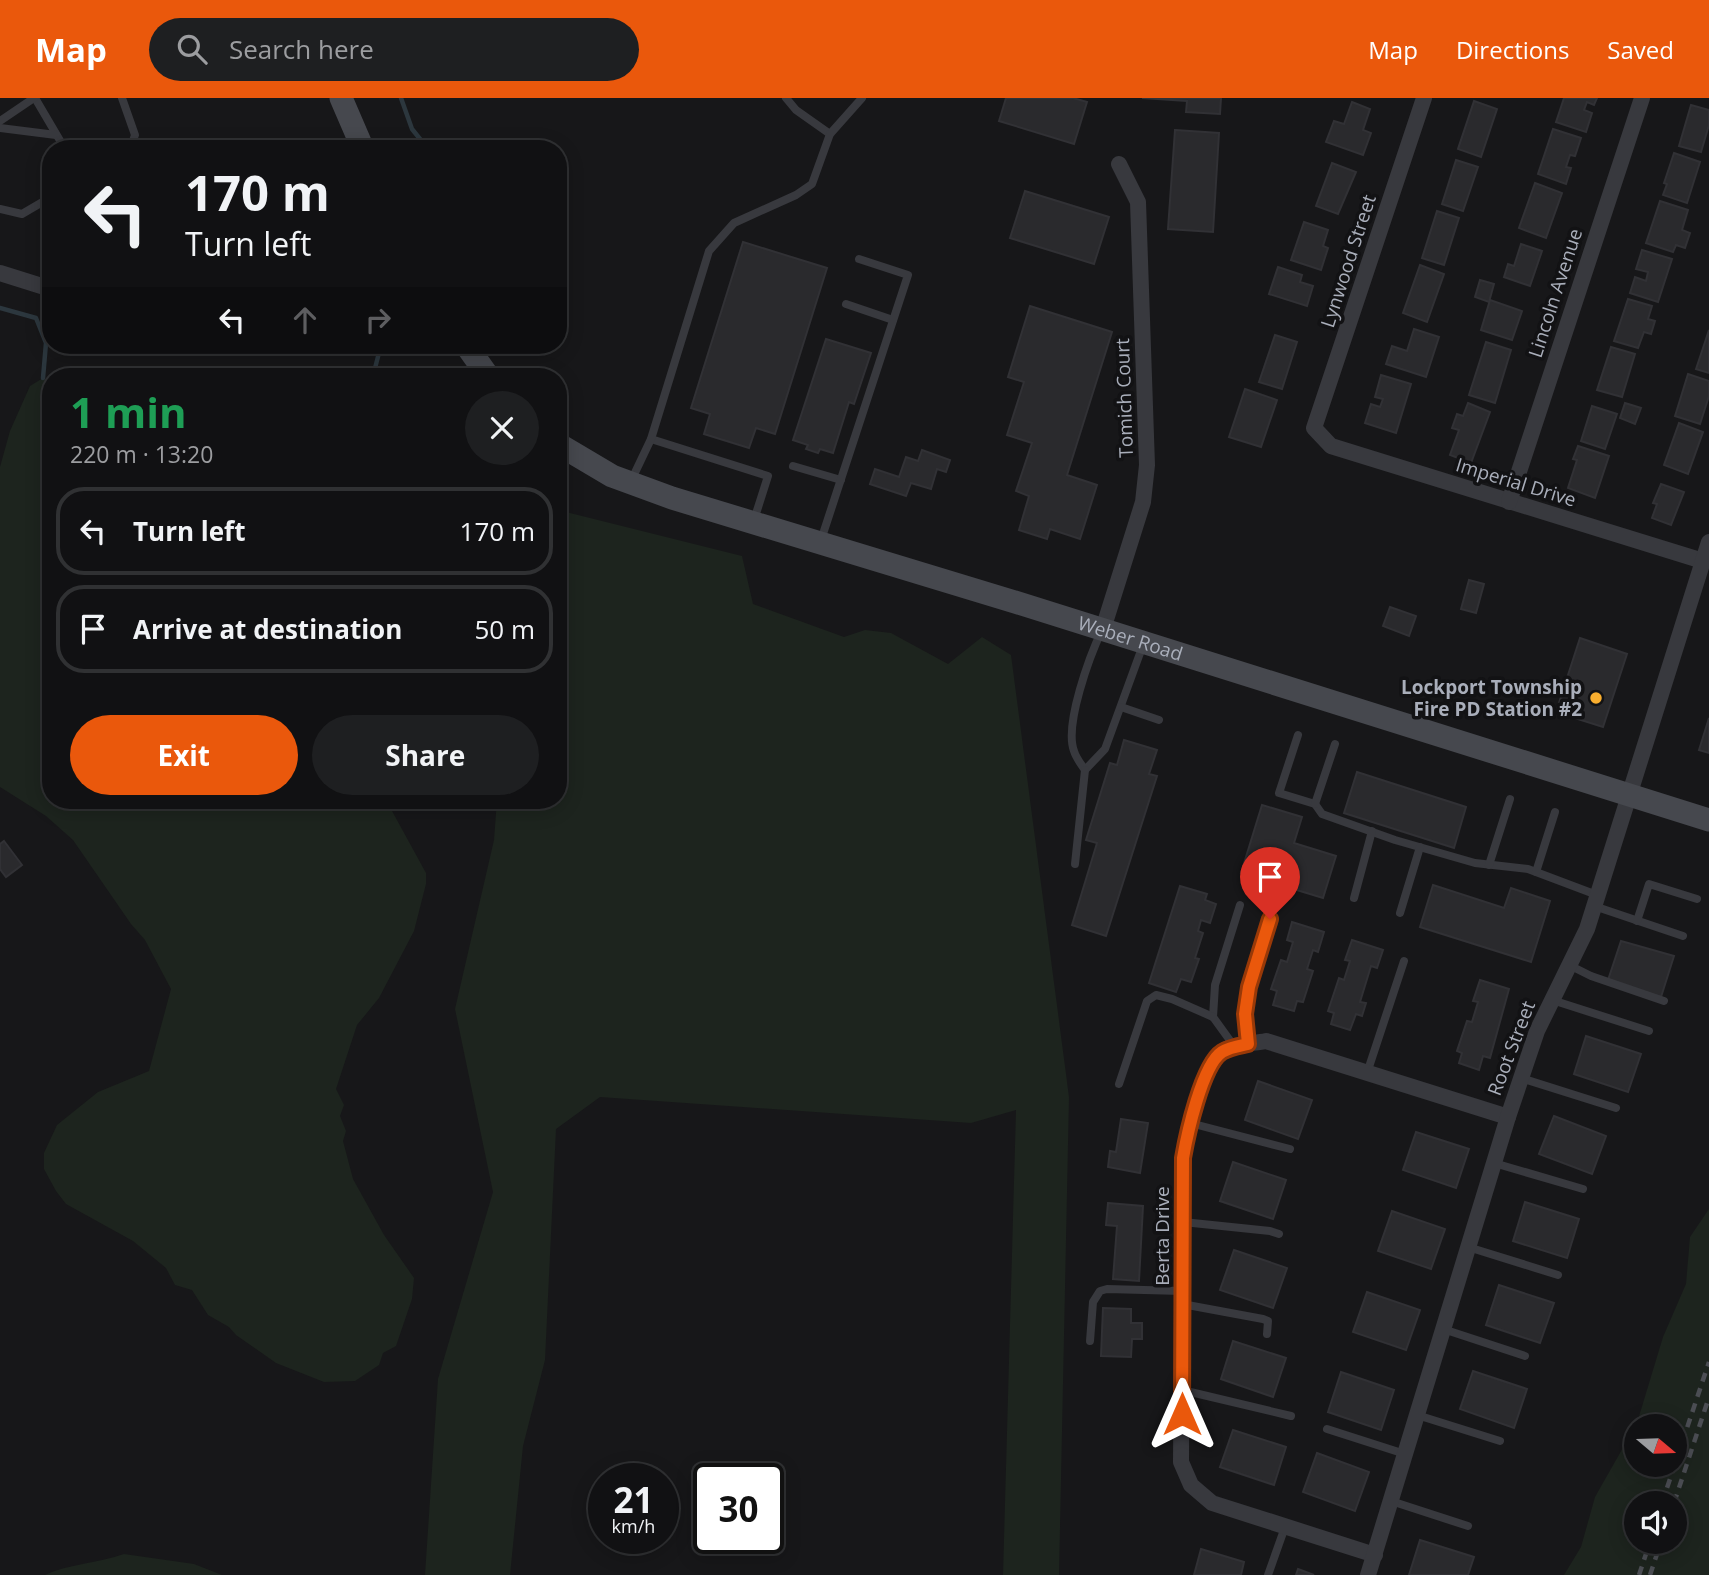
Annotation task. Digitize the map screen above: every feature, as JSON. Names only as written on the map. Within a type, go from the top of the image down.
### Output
[{"type":"main road","points":[[341,98],[359,140]]},
{"type":"main road","name":"Weber Road","points":[[567,449],[612,476],[672,498],[1103,629],[1709,820]]},
{"type":"street","name":"Lynwood Street","points":[[1321,435],[1314,428],[1424,98]]},
{"type":"street","name":"Lincoln Avenue","points":[[1509,502],[1642,98]]},
{"type":"street","name":"Tomich Court","points":[[1103,629],[1143,502],[1147,465],[1138,202],[1119,164]]},
{"type":"street","points":[[0,273],[42,286]]},
{"type":"street","name":"Imperial Drive","points":[[1321,435],[1331,446],[1703,561]]},
{"type":"street","name":"Root Street","points":[[1368,1575],[1521,1077],[1537,1031],[1587,929],[1709,542]]},
{"type":"street","points":[[1241,1045],[1266,1041],[1508,1117]]},
{"type":"street","name":"Berta Drive","points":[[1241,1045],[1219,1054],[1207,1074],[1190,1123],[1183,1158],[1181,1462],[1191,1485],[1212,1503],[1375,1555]]},
{"type":"lane","points":[[0,121],[34,98],[59,140]]},
{"type":"lane","points":[[122,98],[135,135],[133,140]]},
{"type":"lane","points":[[786,98],[796,110],[830,134]]},
{"type":"lane","points":[[630,482],[652,439],[709,251],[734,223],[796,195],[812,184],[830,134],[862,98]]},
{"type":"lane","points":[[0,128],[56,135]]},
{"type":"lane","points":[[0,209],[22,214],[42,202]]},
{"type":"lane","points":[[820,543],[908,275],[859,259]]},
{"type":"lane","points":[[846,304],[893,320]]},
{"type":"lane","points":[[652,439],[768,476],[754,523]]},
{"type":"lane","points":[[793,466],[841,480]]},
{"type":"lane","points":[[1075,864],[1085,770],[1073,750],[1073,720],[1092,652],[1103,629]]},
{"type":"lane","points":[[1085,770],[1105,749],[1143,642]]},
{"type":"lane","points":[[1121,707],[1159,720]]},
{"type":"lane","points":[[1298,735],[1279,793],[1315,804],[1322,814],[1420,847],[1475,863],[1528,869],[1637,920],[1683,936]]},
{"type":"lane","points":[[1315,804],[1335,744]]},
{"type":"lane","points":[[1489,865],[1510,799]]},
{"type":"lane","points":[[1536,872],[1555,812]]},
{"type":"lane","points":[[1354,898],[1372,831]]},
{"type":"lane","points":[[1400,913],[1420,847]]},
{"type":"lane","points":[[1637,920],[1649,884],[1697,899]]},
{"type":"lane","points":[[1213,1017],[1215,985],[1240,905]]},
{"type":"lane","points":[[1241,1045],[1249,987],[1270,919]]},
{"type":"lane","points":[[1367,1073],[1404,961]]},
{"type":"lane","points":[[1569,965],[1591,976],[1664,1001]]},
{"type":"lane","points":[[1119,1084],[1147,1001],[1156,995],[1213,1017],[1241,1045]]},
{"type":"lane","points":[[1552,1000],[1649,1031]]},
{"type":"lane","points":[[1521,1077],[1616,1108]]},
{"type":"lane","points":[[1190,1123],[1290,1149]]},
{"type":"lane","points":[[1494,1163],[1583,1189]]},
{"type":"lane","points":[[1183,1222],[1279,1234]]},
{"type":"lane","points":[[1468,1247],[1558,1275]]},
{"type":"lane","points":[[1090,1341],[1093,1302],[1100,1291],[1107,1289],[1182,1298],[1263,1319],[1268,1321],[1266,1334]]},
{"type":"lane","points":[[1443,1329],[1525,1356]]},
{"type":"lane","points":[[1182,1390],[1291,1416]]},
{"type":"lane","points":[[1417,1415],[1500,1441]]},
{"type":"lane","points":[[1327,1429],[1405,1454]]},
{"type":"lane","points":[[1391,1501],[1468,1526]]},
{"type":"lane","points":[[1268,1575],[1285,1527]]},
{"type":"shaded area","points":[[42,379],[42,809],[391,809],[426,873],[426,884],[414,931],[379,998],[357,1025],[336,1089],[344,1105],[340,1116],[346,1131],[343,1141],[353,1179],[384,1235],[414,1278],[412,1299],[396,1346],[383,1353],[379,1365],[355,1381],[324,1382],[276,1363],[229,1327],[208,1315],[192,1290],[175,1285],[166,1268],[133,1241],[66,1204],[44,1169],[44,1153],[57,1125],[98,1092],[149,1071],[171,989],[145,940],[73,840],[46,816],[0,787],[0,467],[10,431],[30,386]]},
{"type":"shaded area","points":[[567,512],[742,556],[753,604],[844,637],[865,630],[891,633],[948,664],[982,637],[1011,655],[1069,1097],[1059,1575],[1003,1575],[1016,1110],[971,1123],[600,1097],[556,1129],[545,1360],[523,1446],[510,1575],[425,1575],[438,1379],[493,1192],[455,1009],[494,840],[496,809],[567,809]]},
{"type":"shaded area","points":[[1709,1209],[1709,1575],[1564,1575],[1581,1547],[1595,1497],[1624,1446],[1624,1477],[1687,1477],[1687,1414],[1640,1414],[1663,1337],[1686,1284],[1690,1237]]},
{"type":"shaded area","points":[[124,1554],[194,1564],[222,1575],[45,1575]]},
{"type":"building","points":[[1006,98],[1073,98],[1087,102],[1074,144],[999,121]]},
{"type":"building","points":[[1142,98],[1221,98],[1220,114],[1186,112],[1187,101]]},
{"type":"building","points":[[1564,98],[1597,98],[1594,105],[1587,102],[1584,110],[1592,113],[1586,132],[1556,122]]},
{"type":"building","points":[[1474,101],[1497,109],[1481,157],[1458,149]]},
{"type":"building","points":[[1352,102],[1370,109],[1363,130],[1371,133],[1363,155],[1326,142],[1334,121],[1344,124]]},
{"type":"building","points":[[1691,105],[1709,110],[1709,125],[1701,152],[1679,146]]},
{"type":"building","points":[[1553,129],[1581,138],[1575,156],[1570,155],[1566,167],[1571,168],[1566,184],[1538,174]]},
{"type":"building","points":[[1175,130],[1219,133],[1213,232],[1168,229]]},
{"type":"building","points":[[1674,153],[1700,162],[1687,203],[1663,195]]},
{"type":"building","points":[[1456,160],[1478,167],[1463,211],[1442,204]]},
{"type":"building","points":[[1332,163],[1356,172],[1338,214],[1316,206]]},
{"type":"building","points":[[1535,183],[1562,193],[1546,238],[1519,228]]},
{"type":"building","points":[[1025,191],[1109,217],[1094,264],[1010,238]]},
{"type":"building","points":[[1660,201],[1688,210],[1682,230],[1690,233],[1685,248],[1676,245],[1673,252],[1646,243]]},
{"type":"building","points":[[1437,211],[1459,218],[1444,265],[1422,258]]},
{"type":"building","points":[[1304,222],[1328,230],[1323,246],[1328,248],[1321,270],[1291,260]]},
{"type":"building","points":[[743,242],[827,268],[775,434],[756,428],[749,448],[704,434],[710,414],[691,408]]},
{"type":"building","points":[[1521,244],[1542,251],[1530,286],[1504,277],[1508,264],[1514,266]]},
{"type":"building","points":[[1642,250],[1672,259],[1658,302],[1630,293],[1635,277],[1646,281],[1648,272],[1636,269]]},
{"type":"building","points":[[1420,265],[1444,274],[1427,322],[1403,313]]},
{"type":"building","points":[[1278,267],[1302,275],[1300,282],[1313,286],[1307,306],[1269,294]]},
{"type":"building","points":[[1480,280],[1494,284],[1489,302],[1475,297]]},
{"type":"building","points":[[1628,299],[1652,306],[1648,319],[1655,321],[1651,334],[1644,332],[1638,348],[1614,341]]},
{"type":"building","points":[[1490,300],[1522,311],[1512,340],[1481,330]]},
{"type":"building","points":[[1030,306],[1112,332],[1067,475],[1097,485],[1080,539],[1050,529],[1047,539],[1019,530],[1029,496],[1016,491],[1032,443],[1007,435],[1024,382],[1008,377]]},
{"type":"building","points":[[1414,329],[1439,337],[1426,377],[1386,364],[1392,346],[1407,351]]},
{"type":"building","points":[[1709,330],[1709,373],[1696,369]]},
{"type":"building","points":[[1275,335],[1297,342],[1282,389],[1259,382]]},
{"type":"building","points":[[826,339],[871,353],[854,404],[849,402],[833,453],[820,449],[818,453],[806,449],[808,445],[793,440]]},
{"type":"building","points":[[1486,342],[1511,350],[1495,403],[1469,395]]},
{"type":"building","points":[[1611,347],[1635,354],[1622,397],[1597,390]]},
{"type":"building","points":[[1688,374],[1709,381],[1709,396],[1700,424],[1675,416]]},
{"type":"building","points":[[1381,375],[1411,384],[1396,433],[1365,423],[1371,404],[1380,407],[1383,399],[1375,397]]},
{"type":"building","points":[[1245,389],[1277,400],[1261,447],[1229,437]]},
{"type":"building","points":[[1468,403],[1490,412],[1471,463],[1450,455],[1459,430],[1452,428],[1457,414],[1463,416]]},
{"type":"building","points":[[1625,403],[1641,408],[1635,424],[1620,418]]},
{"type":"building","points":[[1592,406],[1617,414],[1605,449],[1581,441]]},
{"type":"building","points":[[1679,423],[1703,432],[1688,474],[1664,465]]},
{"type":"building","points":[[1578,446],[1609,456],[1595,498],[1568,488],[1577,460],[1573,459]]},
{"type":"building","points":[[922,450],[950,460],[946,472],[937,469],[931,489],[911,483],[906,496],[870,484],[875,469],[899,477],[906,457],[918,461]]},
{"type":"building","points":[[1661,484],[1684,492],[1671,525],[1652,518],[1657,504],[1653,503]]},
{"type":"building","points":[[1469,580],[1484,584],[1476,613],[1461,609]]},
{"type":"building","points":[[1390,607],[1416,616],[1409,636],[1383,626]]},
{"type":"building","points":[[1580,638],[1627,654],[1603,727],[1556,712]]},
{"type":"building","points":[[1709,718],[1709,753],[1699,750]]},
{"type":"building","points":[[1124,740],[1157,750],[1149,774],[1157,776],[1106,936],[1072,925],[1097,843],[1086,840],[1110,763],[1117,765]]},
{"type":"building","points":[[1357,772],[1466,807],[1454,848],[1344,813]]},
{"type":"building","points":[[1262,805],[1302,817],[1294,843],[1336,856],[1323,898],[1241,873]]},
{"type":"building","points":[[4,841],[22,865],[6,877],[0,869],[0,844]]},
{"type":"building","points":[[1433,885],[1504,908],[1511,888],[1550,901],[1531,962],[1420,927]]},
{"type":"building","points":[[1180,886],[1207,894],[1205,900],[1216,904],[1210,923],[1201,920],[1198,931],[1203,933],[1195,958],[1199,959],[1191,982],[1181,979],[1176,992],[1149,983]]},
{"type":"building","points":[[1292,922],[1324,932],[1318,952],[1313,950],[1307,969],[1313,971],[1303,1002],[1297,1001],[1294,1011],[1273,1005],[1277,991],[1271,989],[1281,960],[1287,962],[1293,942],[1287,940]]},
{"type":"building","points":[[1352,940],[1383,950],[1377,968],[1371,966],[1360,1002],[1366,1003],[1362,1016],[1356,1014],[1350,1030],[1331,1024],[1334,1013],[1328,1011],[1339,978],[1344,980],[1350,961],[1345,960]]},
{"type":"building","points":[[1621,941],[1674,956],[1661,997],[1608,980]]},
{"type":"building","points":[[1480,980],[1509,989],[1490,1058],[1483,1056],[1479,1070],[1459,1063],[1462,1053],[1457,1051],[1467,1021],[1472,1022],[1478,1002],[1473,1001]]},
{"type":"building","points":[[1586,1036],[1641,1054],[1628,1092],[1574,1074]]},
{"type":"building","points":[[1258,1081],[1312,1100],[1298,1139],[1245,1120]]},
{"type":"building","points":[[1554,1116],[1606,1136],[1592,1174],[1539,1154]]},
{"type":"building","points":[[1121,1119],[1148,1123],[1140,1173],[1108,1167],[1110,1151],[1116,1152]]},
{"type":"building","points":[[1416,1132],[1469,1149],[1456,1188],[1403,1170]]},
{"type":"building","points":[[1233,1162],[1286,1180],[1273,1219],[1220,1201]]},
{"type":"building","points":[[1525,1202],[1579,1219],[1567,1258],[1513,1241]]},
{"type":"building","points":[[1108,1203],[1143,1206],[1139,1281],[1113,1279],[1117,1226],[1106,1225]]},
{"type":"building","points":[[1392,1211],[1445,1229],[1431,1269],[1378,1251]]},
{"type":"building","points":[[1234,1250],[1287,1268],[1273,1308],[1220,1290]]},
{"type":"building","points":[[1499,1285],[1554,1303],[1540,1343],[1486,1325]]},
{"type":"building","points":[[1367,1292],[1420,1310],[1406,1350],[1353,1332]]},
{"type":"building","points":[[1103,1308],[1131,1309],[1131,1323],[1142,1323],[1142,1339],[1132,1339],[1131,1357],[1101,1356]]},
{"type":"building","points":[[1233,1341],[1286,1358],[1273,1397],[1221,1379]]},
{"type":"building","points":[[1473,1371],[1527,1389],[1514,1428],[1460,1409]]},
{"type":"building","points":[[1341,1372],[1394,1390],[1381,1430],[1328,1412]]},
{"type":"building","points":[[1233,1430],[1286,1447],[1274,1485],[1220,1467]]},
{"type":"building","points":[[1317,1453],[1369,1472],[1355,1511],[1303,1492]]},
{"type":"building","points":[[1420,1540],[1474,1557],[1468,1575],[1409,1575]]},
{"type":"building","points":[[1201,1549],[1244,1562],[1241,1575],[1194,1575]]},
{"type":"building","points":[[1298,1569],[1314,1575],[1296,1575]]},
{"type":"waterway","points":[[401,98],[412,129],[421,140]]},
{"type":"waterway","points":[[0,308],[36,318],[42,333]]},
{"type":"waterway","points":[[44,368],[45,354]]},
{"type":"waterway","points":[[375,368],[379,354]]},
{"type":"railway","points":[[1666,1491],[1709,1362]]},
{"type":"railway","points":[[1678,1491],[1709,1397]]},
{"type":"railway","points":[[1639,1575],[1646,1554]]},
{"type":"railway","points":[[1650,1575],[1657,1554]]},
{"type":"place","name":"Lockport Township Fire PD Station #2","points":[[1596,698]]},
{"type":"route","points":[[1182,1414],[1183,1158],[1189,1127],[1207,1074],[1219,1054],[1234,1046],[1248,1044],[1245,1014],[1249,987],[1270,919]]}]
